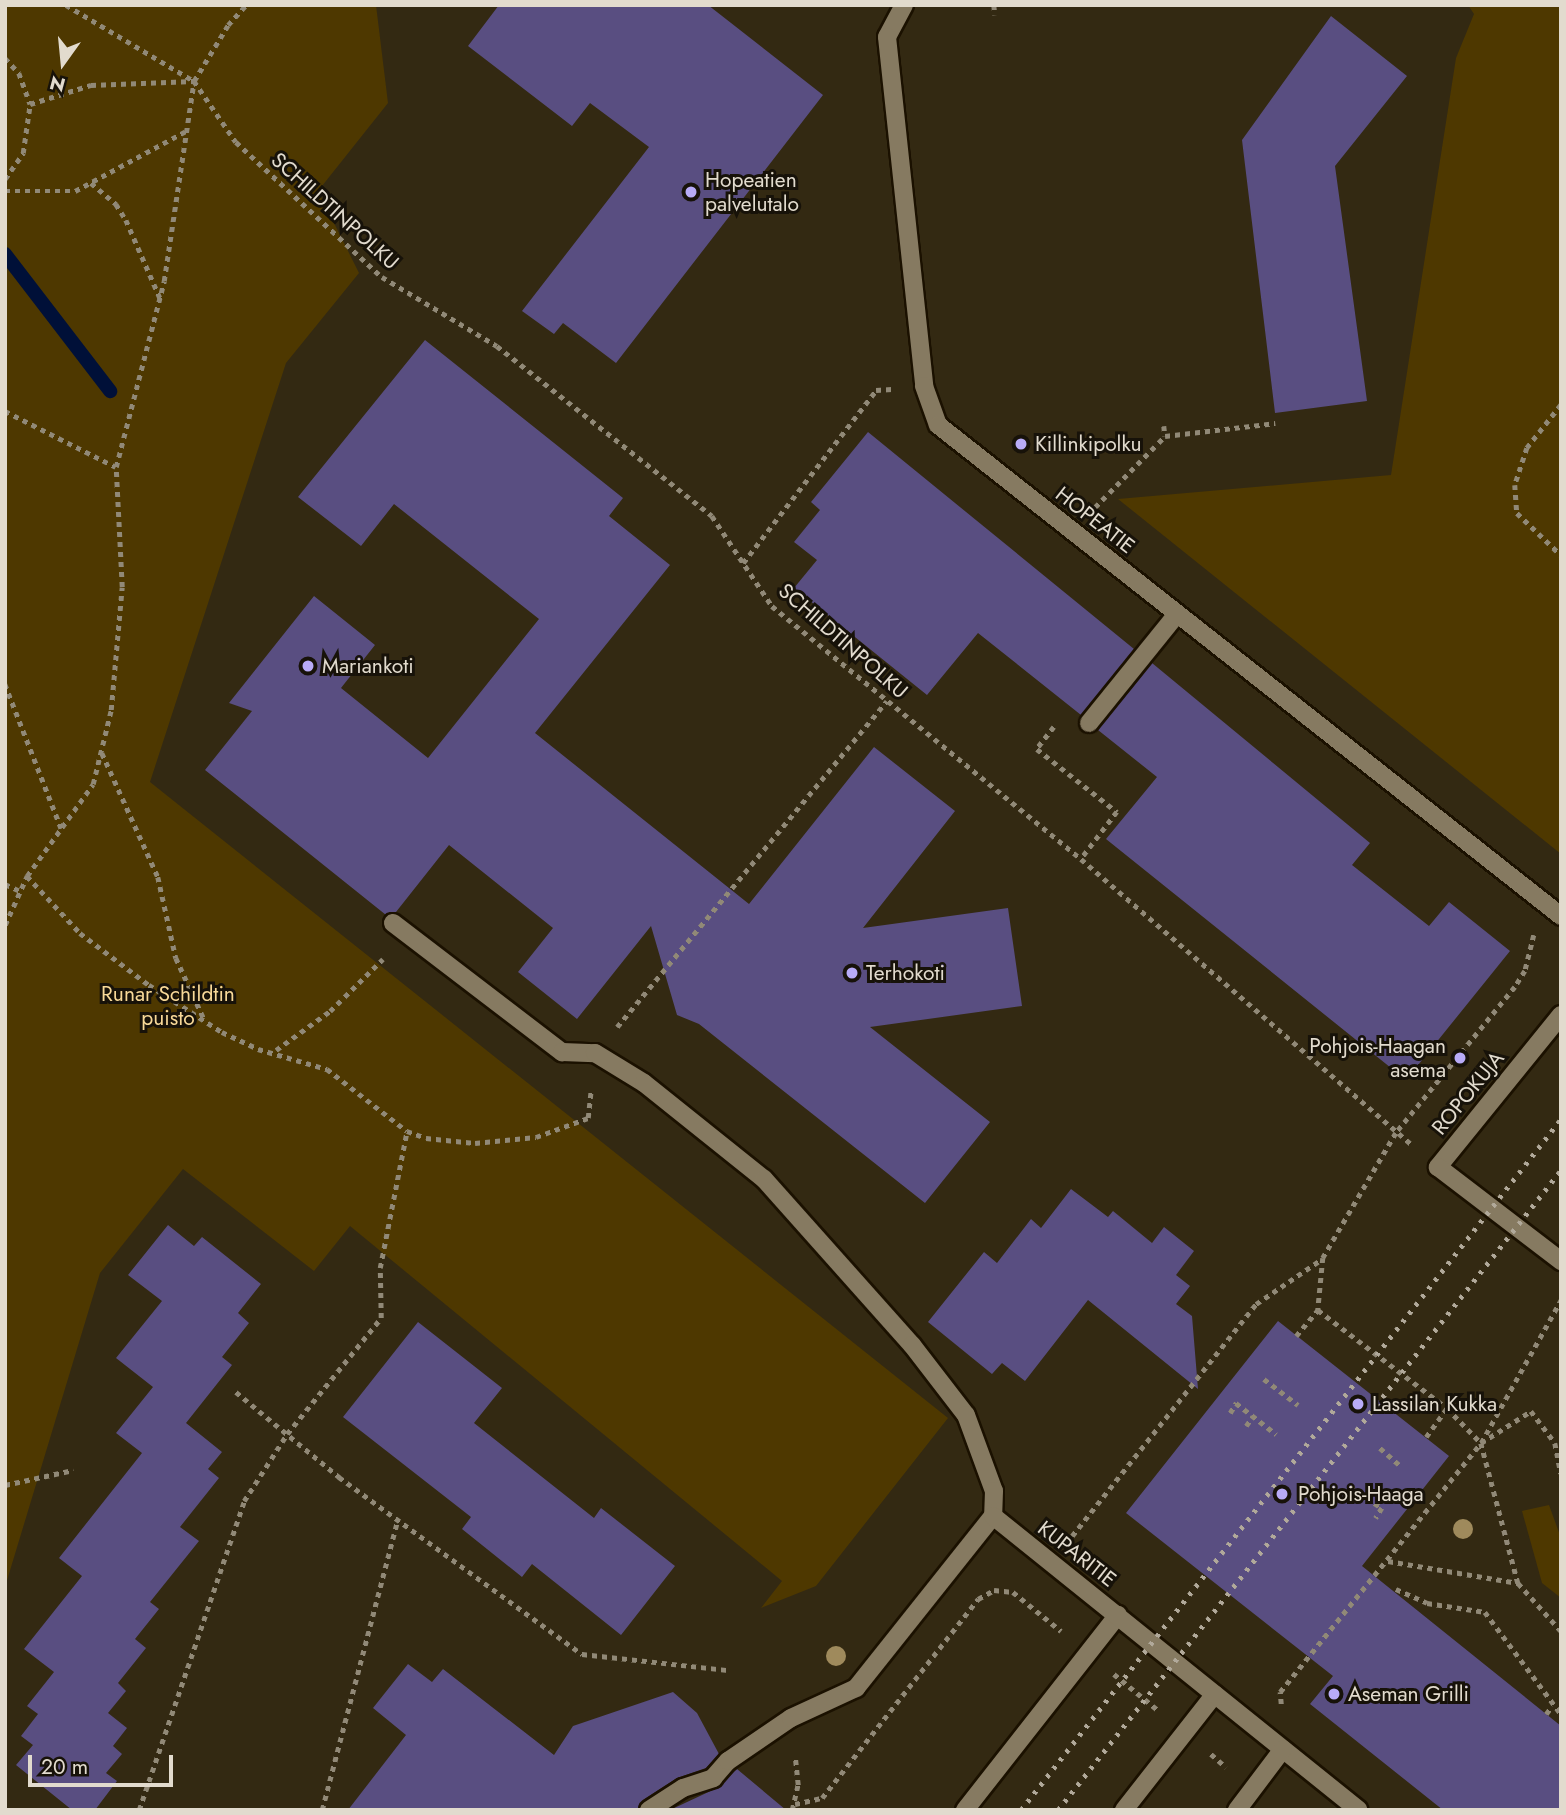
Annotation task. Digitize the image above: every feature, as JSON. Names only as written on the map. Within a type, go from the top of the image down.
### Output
[{"type":"street","name":"HOPEATIE","points":[[904,5],[887,37],[924,386],[937,425],[1557,913]]},
{"type":"street","points":[[1089,723],[1177,614]]},
{"type":"street","points":[[400,928],[562,1052],[595,1053],[644,1083],[764,1179],[912,1345],[967,1415],[994,1491],[993,1516],[856,1688],[791,1718],[728,1761],[713,1778],[683,1788],[649,1810]]},
{"type":"street","name":"ROPOKUJA","points":[[1561,1015],[1438,1167],[1561,1261]]},
{"type":"street","name":"KUPARITIE","points":[[993,1516],[1359,1810]]},
{"type":"street","points":[[965,1810],[1118,1615]]},
{"type":"street","points":[[1124,1810],[1215,1694]]},
{"type":"street","points":[[1237,1810],[1283,1749]]},
{"type":"path","points":[[66,5],[194,81]]},
{"type":"path","points":[[5,925],[27,876],[93,784],[111,710],[122,587],[116,467],[160,299],[189,129],[194,81],[228,24],[246,5]]},
{"type":"path","points":[[994,5],[995,15]]},
{"type":"path","points":[[5,58],[19,73],[30,104],[23,153],[5,179]]},
{"type":"path","points":[[30,104],[91,85],[194,81]]},
{"type":"path","name":"SCHILDTINPOLKU","points":[[194,81],[236,142],[382,277],[498,346],[712,516],[772,606],[1081,859],[1396,1133]]},
{"type":"path","points":[[5,191],[75,191],[189,129]]},
{"type":"path","points":[[91,183],[116,204],[160,299]]},
{"type":"path","points":[[743,562],[876,390]]},
{"type":"path","points":[[1561,405],[1527,449],[1515,485],[1517,513],[1561,555]]},
{"type":"path","points":[[5,411],[116,467]]},
{"type":"path","points":[[1109,492],[1165,436],[1275,422]]},
{"type":"path","points":[[1164,426],[1165,436]]},
{"type":"path","points":[[5,684],[61,829]]},
{"type":"path","points":[[27,876],[80,933],[206,1021],[258,1049],[275,1051],[327,1069],[407,1131],[426,1138],[474,1143],[536,1137],[588,1118],[595,1053],[887,701]]},
{"type":"path","points":[[101,751],[158,877],[176,958],[206,1021]]},
{"type":"path","points":[[1081,859],[1106,826]]},
{"type":"path","points":[[5,884],[22,892]]},
{"type":"path","points":[[1296,1336],[1318,1310],[1323,1258],[1396,1133],[1515,987],[1525,971],[1529,940],[1557,913]]},
{"type":"path","points":[[275,1051],[330,1010],[400,928]]},
{"type":"path","points":[[139,1810],[244,1501],[288,1434],[381,1318],[380,1268],[407,1131]]},
{"type":"path","points":[[1079,1525],[1256,1304],[1323,1258]]},
{"type":"path","points":[[1283,1749],[1280,1692],[1388,1561],[1480,1443],[1561,1300]]},
{"type":"path","points":[[1318,1310],[1447,1408],[1480,1443],[1518,1583],[1561,1631]]},
{"type":"path","points":[[1264,1379],[1298,1405]]},
{"type":"path","points":[[236,1392],[398,1519],[582,1654],[728,1670]]},
{"type":"path","points":[[1230,1413],[1236,1403],[1276,1434]]},
{"type":"path","points":[[1426,1437],[1447,1408]]},
{"type":"path","points":[[1480,1443],[1531,1410],[1555,1443],[1561,1474]]},
{"type":"path","points":[[1246,1426],[1253,1416]]},
{"type":"path","points":[[1380,1448],[1401,1466]]},
{"type":"path","points":[[6,1483],[73,1470]]},
{"type":"path","points":[[1350,1486],[1382,1508],[1376,1518]]},
{"type":"path","points":[[1363,1506],[1368,1499]]},
{"type":"path","points":[[322,1810],[398,1519]]},
{"type":"path","points":[[1388,1561],[1518,1583]]},
{"type":"path","points":[[1396,1588],[1427,1603],[1485,1612],[1552,1706],[1561,1714]]},
{"type":"path","points":[[1546,1714],[1552,1706]]},
{"type":"path","points":[[791,1718],[798,1785],[792,1810]]},
{"type":"green space","name":"Runar Schildtin puisto","points":[[5,5],[376,5],[388,103],[318,191],[359,273],[286,363],[150,782],[948,1418],[816,1586],[761,1608],[782,1581],[350,1226],[314,1271],[183,1169],[100,1273],[5,1587]]},
{"type":"green space","points":[[1468,5],[1561,5],[1561,854],[1118,499],[1391,475],[1456,58],[1474,14]]},
{"type":"green space","points":[[1549,1505],[1561,1538],[1561,1598],[1542,1583],[1522,1511]]},
{"type":"building","name":"Hopeatien palvelutalo","points":[[499,5],[708,5],[823,95],[616,363],[563,323],[554,334],[522,311],[649,147],[590,103],[572,126],[468,46]]},
{"type":"building","points":[[1331,16],[1407,76],[1335,166],[1367,401],[1275,413],[1242,140]]},
{"type":"building","name":"Mariankoti","points":[[425,340],[623,498],[609,516],[670,565],[535,733],[749,904],[874,747],[955,811],[863,928],[1008,908],[1022,1006],[870,1027],[990,1122],[925,1203],[699,1024],[677,1015],[651,926],[577,1019],[518,972],[553,928],[449,845],[396,912],[386,915],[205,770],[252,711],[229,703],[314,596],[375,645],[341,688],[428,758],[539,619],[394,504],[361,546],[298,497]]},
{"type":"building","points":[[868,432],[1134,649],[1081,715],[978,633],[927,695],[794,588],[817,560],[794,542],[820,510],[811,502]]},
{"type":"building","points":[[1152,663],[1370,843],[1352,865],[1429,926],[1449,902],[1510,951],[1406,1080],[1106,839],[1157,777],[1098,730]]},
{"type":"building","points":[[1071,1189],[1108,1217],[1113,1211],[1152,1243],[1164,1227],[1194,1251],[1176,1275],[1190,1286],[1176,1304],[1192,1316],[1198,1389],[1088,1300],[1025,1381],[1002,1363],[992,1374],[928,1322],[984,1252],[997,1263],[1031,1219],[1041,1228]]},
{"type":"building","points":[[168,1225],[194,1246],[202,1237],[261,1284],[238,1313],[249,1323],[222,1357],[232,1365],[186,1423],[222,1452],[208,1469],[219,1478],[180,1527],[199,1541],[150,1602],[159,1609],[135,1639],[146,1648],[118,1683],[126,1691],[108,1713],[127,1728],[113,1746],[122,1754],[106,1773],[117,1781],[95,1810],[72,1810],[16,1765],[33,1745],[21,1736],[38,1714],[27,1706],[54,1672],[24,1649],[82,1576],[59,1558],[142,1453],[116,1433],[153,1387],[116,1358],[162,1301],[128,1275]]},
{"type":"building","points":[[1278,1321],[1449,1456],[1362,1566],[1561,1726],[1561,1810],[1443,1810],[1310,1704],[1333,1676],[1126,1513]]},
{"type":"building","points":[[418,1322],[502,1388],[474,1423],[594,1518],[601,1508],[675,1566],[621,1635],[532,1564],[522,1577],[462,1529],[471,1517],[343,1417]]},
{"type":"building","points":[[408,1664],[432,1682],[443,1669],[554,1755],[573,1726],[673,1692],[697,1713],[719,1754],[706,1768],[677,1778],[643,1800],[638,1810],[348,1810],[406,1735],[373,1708]]},
{"type":"building","points":[[737,1769],[786,1810],[670,1810],[717,1788]]},
{"type":"waterway","points":[[5,254],[110,391]]},
{"type":"railway","points":[[1021,1810],[1561,1119]]},
{"type":"railway","points":[[1058,1810],[1561,1170]]},
{"type":"place","name":"Hopeatien palvelutalo","points":[[691,192]]},
{"type":"place","name":"Killinkipolku","points":[[1021,444]]},
{"type":"place","name":"Mariankoti","points":[[308,666]]},
{"type":"place","name":"Terhokoti","points":[[852,973]]},
{"type":"place","name":"Pohjois-Haagan asema","points":[[1460,1058]]},
{"type":"place","name":"Lassilan Kukka","points":[[1358,1404]]},
{"type":"place","name":"Pohjois-Haaga","points":[[1282,1494]]},
{"type":"place","name":"Aseman Grilli","points":[[1334,1694]]}]
